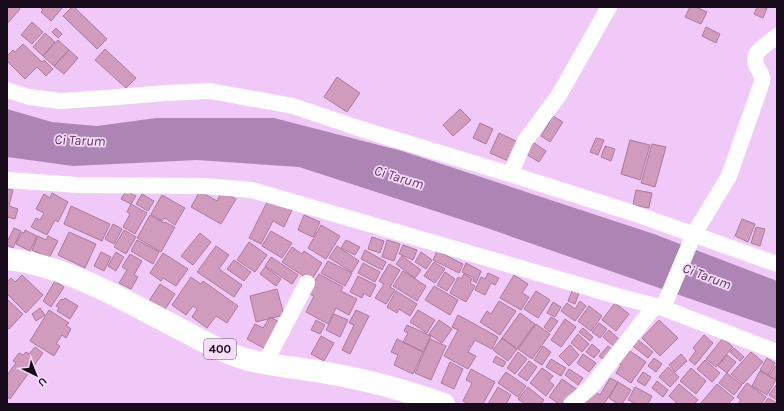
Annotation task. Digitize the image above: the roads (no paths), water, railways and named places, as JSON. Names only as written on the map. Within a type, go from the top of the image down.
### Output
[{"type":"main road","name":"400","points":[[7,259],[62,272],[110,293],[211,345],[249,360],[333,374],[417,394],[444,404]]},
{"type":"street","points":[[510,174],[524,141],[559,95],[609,7]]},
{"type":"street","points":[[571,404],[590,388],[661,306],[691,240],[729,176],[763,79],[755,63],[755,55],[777,36]]},
{"type":"street","points":[[7,90],[29,97],[60,101],[210,91],[293,106],[364,130],[633,213],[691,240],[777,264]]},
{"type":"street","points":[[7,180],[78,185],[204,186],[252,190],[661,306],[777,352]]},
{"type":"street","points":[[265,363],[307,283]]},
{"type":"water","name":"Ci Tarum","points":[[7,109],[52,122],[97,126],[156,118],[274,118],[402,151],[654,234],[777,281],[777,329],[481,226],[299,167],[197,160],[73,166],[7,157]]}]
